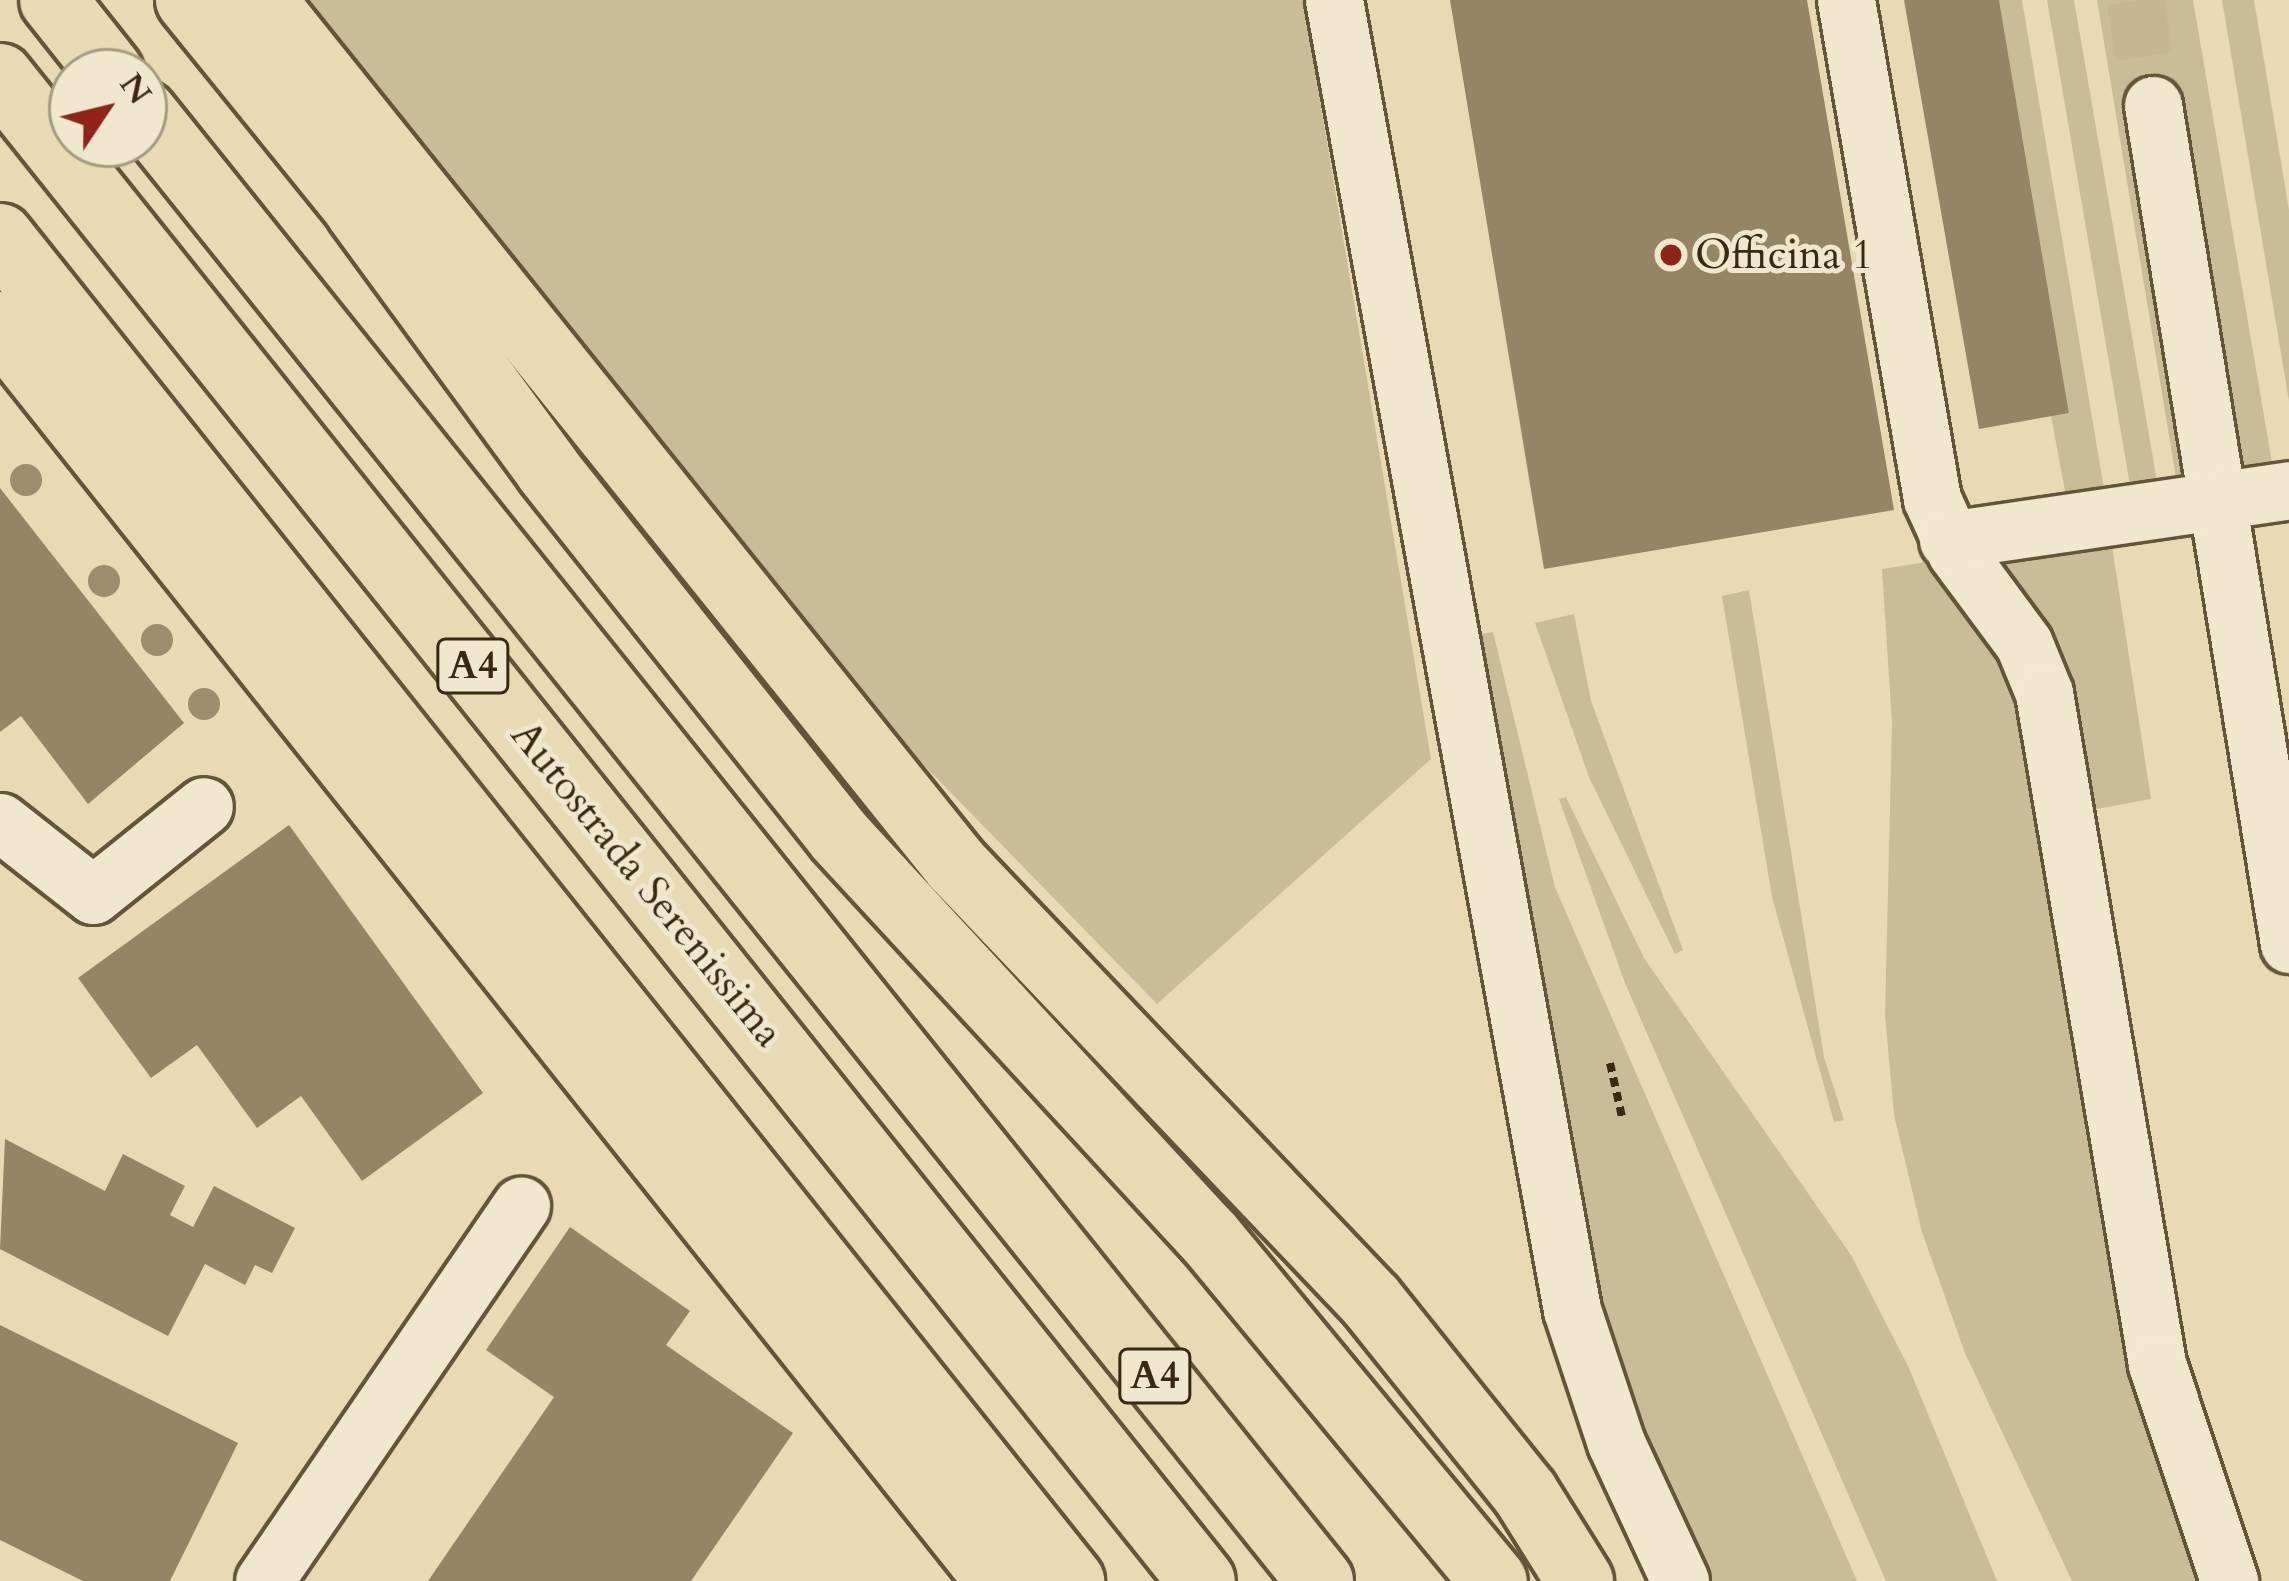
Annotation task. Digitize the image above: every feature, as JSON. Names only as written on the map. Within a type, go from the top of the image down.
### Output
[{"type":"highway","points":[[53,0],[91,48]]},
{"type":"highway","points":[[189,0],[358,210],[805,744],[1142,1090],[1286,1211]]},
{"type":"highway","points":[[262,0],[956,866],[1286,1211],[1461,1410],[1580,1581]]},
{"type":"highway","name":"Autostrada Serenissima","points":[[0,76],[1202,1581]]},
{"type":"highway","name":"Autostrada Serenissima","points":[[168,144],[1319,1581]]},
{"type":"highway","points":[[358,210],[548,470],[839,836],[1210,1238],[1495,1581]]},
{"type":"highway","points":[[0,237],[1071,1581]]},
{"type":"highway","points":[[7,335],[999,1581]]},
{"type":"street","points":[[1334,0],[1571,1310],[1616,1443],[1680,1581]]},
{"type":"street","points":[[1846,0],[1932,499],[1948,540],[2024,644],[2044,692],[2157,1364],[2229,1581]]},
{"type":"street","points":[[2153,105],[2289,944]]},
{"type":"street","points":[[1948,540],[2289,490]]},
{"type":"street","points":[[0,822],[93,895],[204,806]]},
{"type":"street","points":[[264,1581],[521,1206]]},
{"type":"path","points":[[1610,1063],[1622,1117]]},
{"type":"shaded area","points":[[292,0],[1303,0],[1431,759],[1157,1004],[916,757]]},
{"type":"shaded area","points":[[1999,0],[2022,0],[2106,501],[2068,507],[2051,416],[2069,412]]},
{"type":"shaded area","points":[[2047,0],[2074,0],[2159,493],[2132,497]]},
{"type":"shaded area","points":[[2097,0],[2193,0],[2275,480],[2242,470],[2233,448],[2198,487],[2178,490]]},
{"type":"shaded area","points":[[2222,0],[2254,0],[2289,210],[2289,401]]},
{"type":"shaded area","points":[[2110,533],[2151,799],[2085,811],[1982,551]]},
{"type":"shaded area","points":[[1933,561],[2017,686],[2209,1581],[2072,1581],[1965,1353],[1922,1232],[1894,1115],[1885,1015],[1892,723],[1882,569]]},
{"type":"shaded area","points":[[1749,590],[1824,1057],[1844,1120],[1834,1122],[1772,897],[1722,596]]},
{"type":"shaded area","points":[[1574,614],[1591,701],[1683,950],[1675,954],[1589,777],[1535,623]]},
{"type":"shaded area","points":[[1493,632],[1555,887],[1857,1581],[1705,1581],[1636,1424],[1602,1321],[1477,635]]},
{"type":"shaded area","points":[[1566,797],[1644,958],[1851,1255],[1909,1368],[1997,1581],[1886,1581],[1625,983],[1559,799]]},
{"type":"building","name":"Officina 1","points":[[1450,0],[1807,0],[1894,510],[1544,569]]},
{"type":"building","points":[[1904,0],[1999,0],[2069,413],[1979,429]]},
{"type":"building","points":[[0,488],[184,723],[88,804],[21,716],[0,732]]},
{"type":"building","points":[[289,825],[483,1093],[362,1181],[301,1096],[257,1128],[197,1045],[151,1078],[78,978]]},
{"type":"building","points":[[5,1139],[105,1191],[123,1154],[185,1186],[170,1215],[193,1227],[214,1186],[295,1228],[272,1273],[255,1265],[245,1285],[205,1264],[168,1336],[0,1249]]},
{"type":"building","points":[[570,1227],[690,1311],[666,1345],[793,1433],[691,1581],[428,1581],[554,1397],[486,1350]]},
{"type":"building","points":[[0,1325],[238,1443],[170,1581],[83,1581],[0,1540]]},
{"type":"tunnel","points":[[2135,0],[2153,105]]},
{"type":"place","name":"Officina 1","points":[[1671,255]]}]
